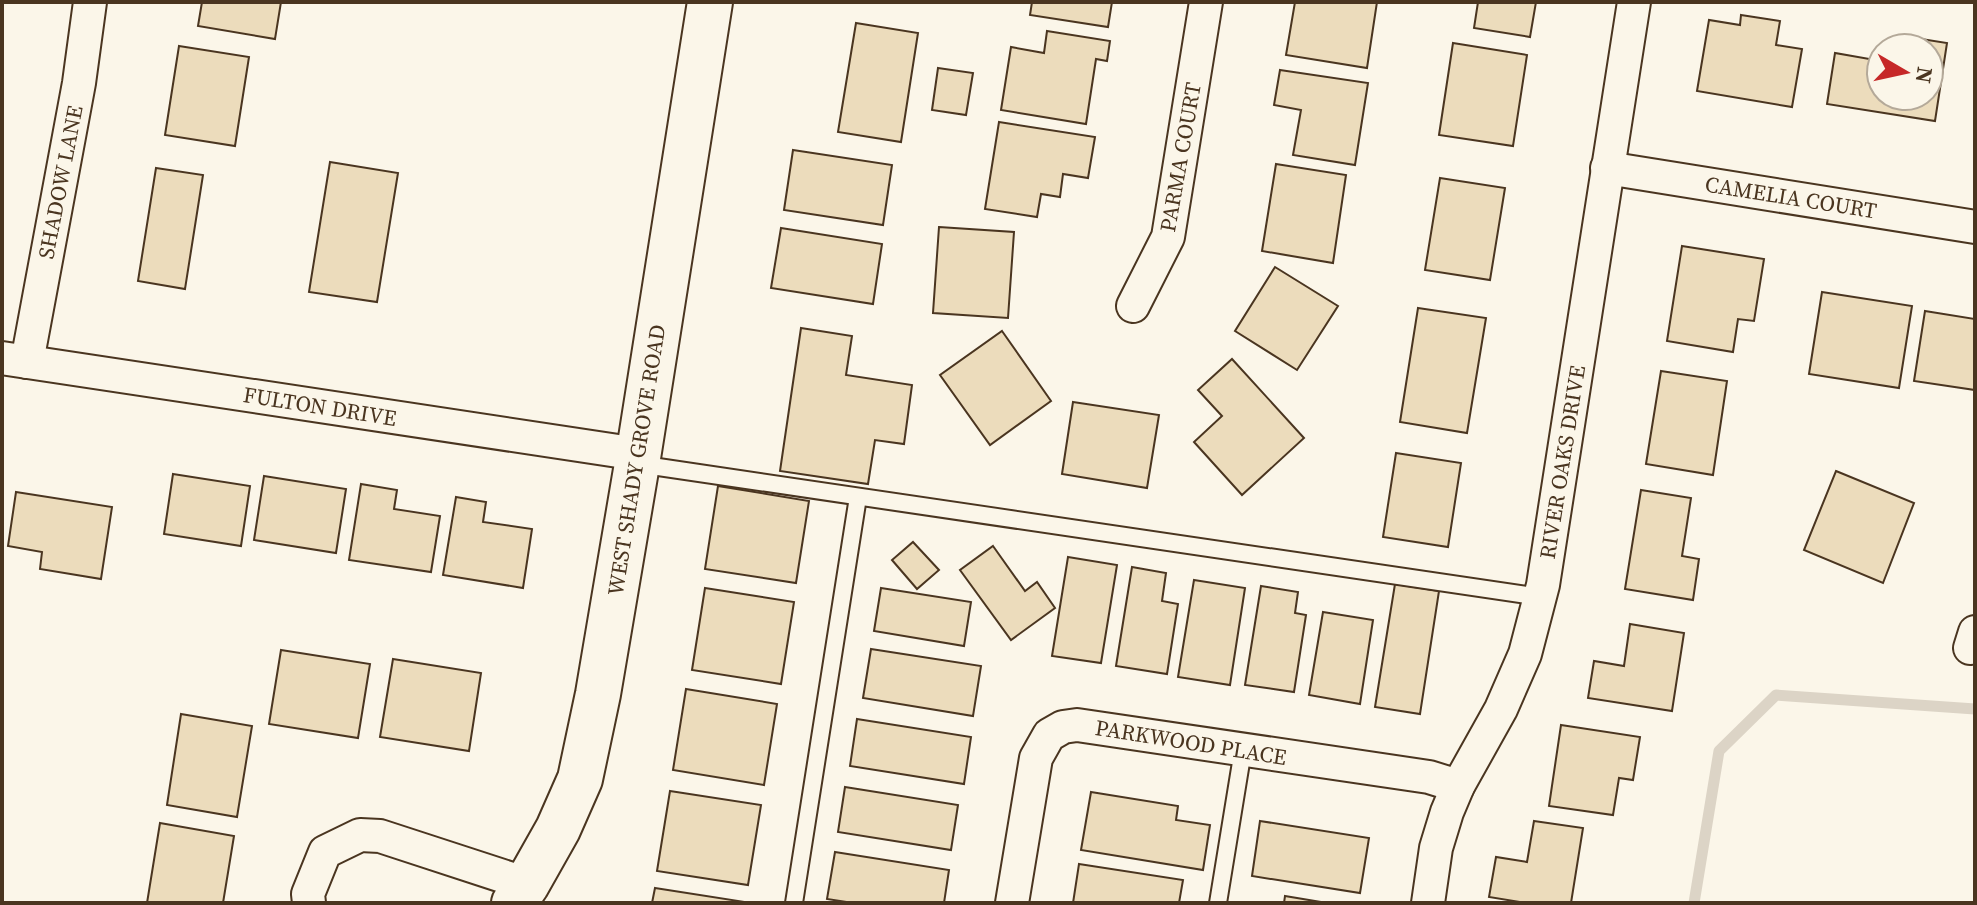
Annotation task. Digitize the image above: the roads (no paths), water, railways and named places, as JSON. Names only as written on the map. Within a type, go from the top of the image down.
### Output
[{"type":"main road","name":"WEST SHADY GROVE ROAD","points":[[521,894],[558,829],[580,779],[598,694],[710,2]]},
{"type":"street","name":"SHADOW LANE","points":[[14,360],[79,83],[90,2]]},
{"type":"street","name":"PARMA COURT","points":[[1133,306],[1168,237],[1206,2]]},
{"type":"street","name":"RIVER OAKS DRIVE","points":[[1428,903],[1436,848],[1447,812],[1501,709],[1525,654],[1540,597],[1634,2]]},
{"type":"street","name":"CAMELIA COURT","points":[[1607,168],[1975,227]]},
{"type":"street","name":"FULTON DRIVE","points":[[14,360],[637,459]]},
{"type":"street","name":"PARKWOOD PLACE","points":[[1012,903],[1036,758],[1049,735],[1063,727],[1077,725],[1437,779],[1458,786]]},
{"type":"street","points":[[309,903],[308,894],[325,852],[360,835],[380,836],[521,894]]},
{"type":"lane","points":[[637,459],[858,497],[1540,597]]},
{"type":"lane","points":[[794,903],[858,497]]},
{"type":"lane","points":[[1218,903],[1243,750]]},
{"type":"waterway","points":[[1694,903],[1719,751],[1776,695],[1975,709]]}]
